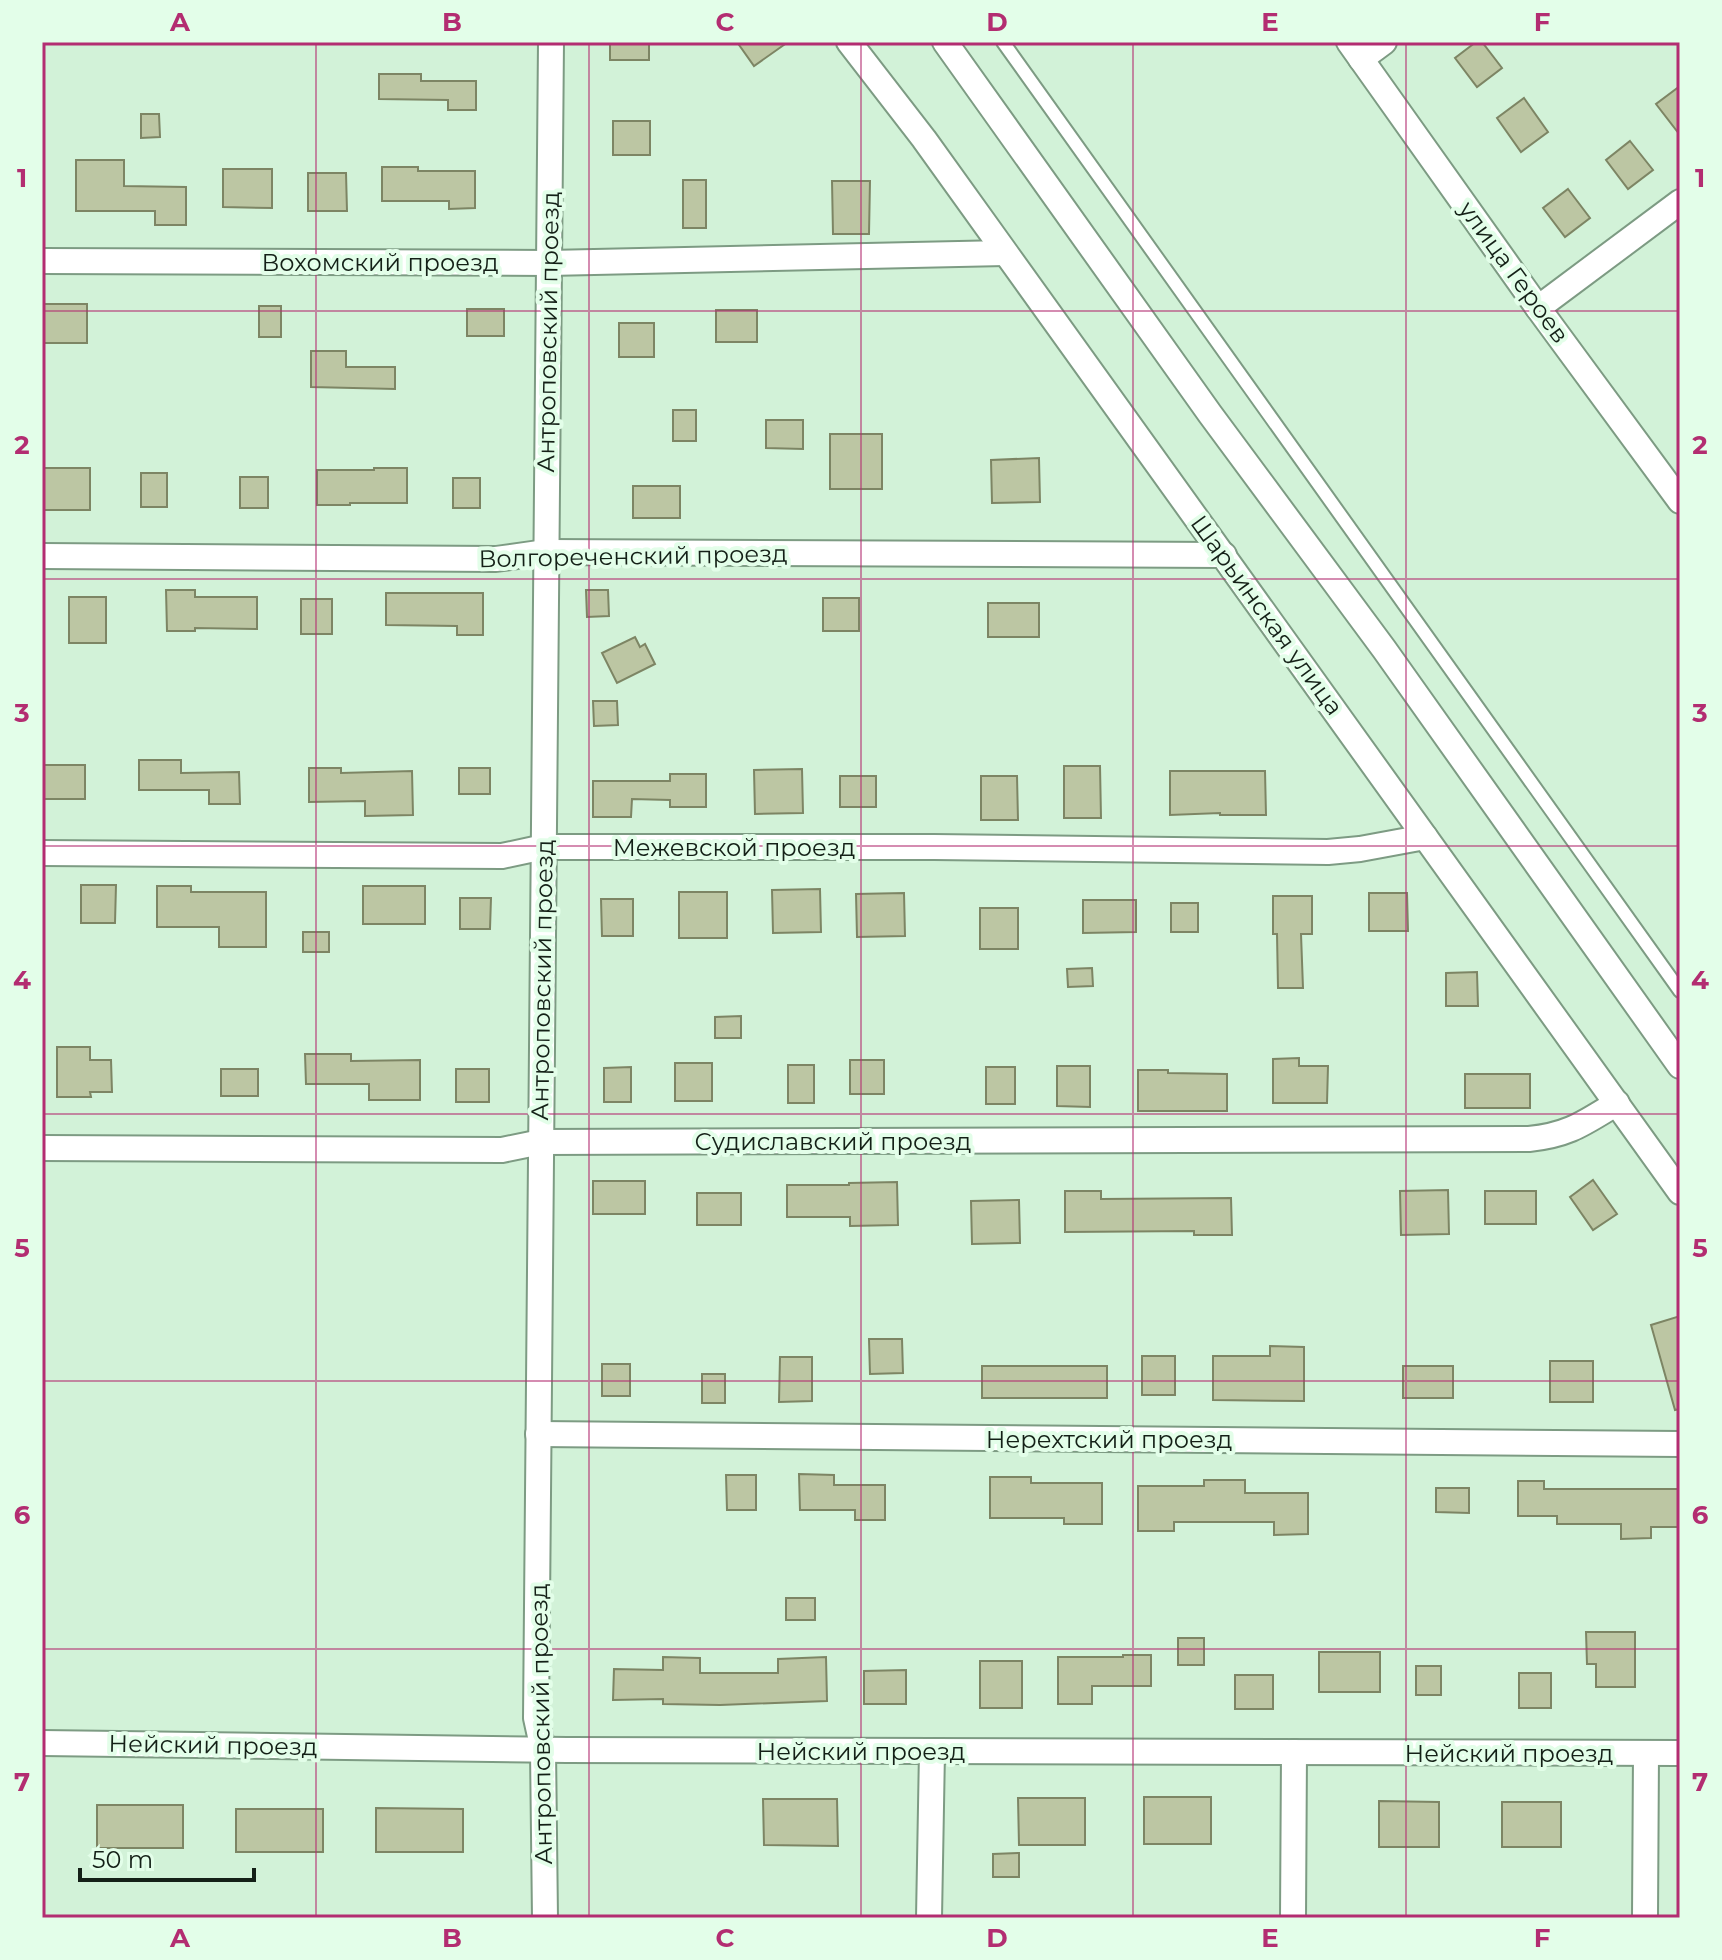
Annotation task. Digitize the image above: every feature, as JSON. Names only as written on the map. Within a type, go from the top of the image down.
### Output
[{"type":"street","name":"Антроповский проезд","points":[[545,1918],[543,1750],[536,1718],[551,42]]},
{"type":"street","name":"Шарьинская улица","points":[[849,42],[924,139],[1680,1192]]},
{"type":"street","points":[[945,42],[1210,414],[1384,649],[1680,1066]]},
{"type":"street","points":[[1355,51],[1384,42]]},
{"type":"street","name":"улица Героев","points":[[1355,51],[1680,501]]},
{"type":"street","points":[[1538,308],[1680,202]]},
{"type":"street","name":"Вохомский проезд","points":[[42,261],[549,263],[1005,253]]},
{"type":"street","name":"Волгореченский проезд","points":[[42,556],[496,559],[546,552],[1224,555]]},
{"type":"street","name":"Межевской проезд","points":[[42,853],[502,856],[544,847],[934,847],[1328,852],[1425,837]]},
{"type":"street","name":"Судиславский проезд","points":[[42,1148],[502,1150],[541,1142],[1529,1139],[1574,1129],[1617,1103]]},
{"type":"street","name":"Нерехтский проезд","points":[[538,1434],[1680,1444]]},
{"type":"street","name":"Нейский проезд","points":[[42,1743],[543,1750],[1680,1753]]},
{"type":"street","points":[[929,1918],[932,1751]]},
{"type":"street","points":[[1293,1918],[1294,1752]]},
{"type":"street","points":[[1645,1918],[1646,1753]]},
{"type":"lane","points":[[1003,42],[1680,991]]},
{"type":"building","points":[[610,42],[649,42],[649,60],[610,60]]},
{"type":"building","points":[[737,42],[788,42],[754,66]]},
{"type":"building","points":[[1476,42],[1482,42],[1502,68],[1477,87],[1455,58]]},
{"type":"building","points":[[379,74],[421,74],[421,81],[476,81],[476,110],[448,110],[448,100],[379,99]]},
{"type":"building","points":[[1680,86],[1680,135],[1656,104]]},
{"type":"building","points":[[1524,98],[1548,132],[1521,152],[1497,118]]},
{"type":"building","points":[[141,114],[159,114],[160,137],[141,138]]},
{"type":"building","points":[[613,121],[650,121],[650,155],[613,155]]},
{"type":"building","points":[[1630,141],[1653,170],[1628,189],[1606,160]]},
{"type":"building","points":[[76,160],[124,160],[124,186],[186,187],[186,225],[155,225],[155,211],[76,211]]},
{"type":"building","points":[[382,167],[418,167],[418,171],[475,171],[475,208],[449,209],[449,201],[382,201]]},
{"type":"building","points":[[223,169],[272,169],[272,208],[223,207]]},
{"type":"building","points":[[308,173],[346,173],[347,211],[308,211]]},
{"type":"building","points":[[683,180],[706,180],[706,228],[683,228]]},
{"type":"building","points":[[832,181],[870,181],[869,234],[833,234]]},
{"type":"building","points":[[1568,189],[1590,218],[1565,237],[1543,208]]},
{"type":"building","points":[[42,304],[87,304],[87,343],[42,343]]},
{"type":"building","points":[[259,306],[281,306],[281,337],[259,337]]},
{"type":"building","points":[[467,309],[504,309],[504,336],[467,336]]},
{"type":"building","points":[[716,310],[757,310],[757,342],[716,342]]},
{"type":"building","points":[[619,323],[654,323],[654,357],[619,357]]},
{"type":"building","points":[[311,351],[346,351],[346,367],[395,367],[395,389],[311,387]]},
{"type":"building","points":[[673,410],[696,410],[696,441],[673,441]]},
{"type":"building","points":[[766,420],[803,420],[803,449],[766,448]]},
{"type":"building","points":[[830,434],[882,434],[882,489],[830,489]]},
{"type":"building","points":[[1039,458],[1040,502],[992,503],[991,460]]},
{"type":"building","points":[[42,468],[90,468],[90,510],[42,510]]},
{"type":"building","points":[[407,468],[407,503],[317,505],[317,470]]},
{"type":"building","points":[[141,473],[167,473],[167,507],[141,507]]},
{"type":"building","points":[[240,477],[268,477],[268,508],[240,508]]},
{"type":"building","points":[[453,478],[480,478],[480,508],[453,508]]},
{"type":"building","points":[[633,486],[680,486],[680,518],[633,518]]},
{"type":"building","points":[[166,590],[195,590],[195,597],[257,597],[257,629],[167,631]]},
{"type":"building","points":[[586,590],[608,590],[609,616],[587,617]]},
{"type":"building","points":[[386,593],[483,593],[483,635],[457,635],[457,626],[386,625]]},
{"type":"building","points":[[69,597],[106,597],[106,643],[69,643]]},
{"type":"building","points":[[823,598],[859,598],[859,631],[823,631]]},
{"type":"building","points":[[301,599],[332,599],[332,634],[301,634]]},
{"type":"building","points":[[988,603],[1039,603],[1039,637],[988,637]]},
{"type":"building","points":[[635,637],[640,647],[645,644],[655,664],[617,683],[602,653]]},
{"type":"building","points":[[593,701],[617,701],[618,725],[594,726]]},
{"type":"building","points":[[139,760],[181,760],[181,773],[239,772],[240,804],[209,804],[209,790],[139,790]]},
{"type":"building","points":[[42,765],[85,765],[85,799],[42,799]]},
{"type":"building","points":[[1064,766],[1100,766],[1101,818],[1064,818]]},
{"type":"building","points":[[309,768],[341,768],[341,773],[412,771],[413,815],[365,816],[365,801],[309,802]]},
{"type":"building","points":[[459,768],[490,768],[490,794],[459,794]]},
{"type":"building","points":[[802,769],[803,813],[755,814],[754,770]]},
{"type":"building","points":[[1170,771],[1265,771],[1266,815],[1170,815]]},
{"type":"building","points":[[670,774],[706,774],[706,807],[670,807],[670,800],[632,799],[631,817],[593,817],[593,781],[670,781]]},
{"type":"building","points":[[840,776],[876,776],[876,807],[840,807]]},
{"type":"building","points":[[981,776],[1017,776],[1018,820],[981,820]]},
{"type":"building","points":[[81,885],[116,885],[115,923],[81,923]]},
{"type":"building","points":[[157,886],[191,886],[191,892],[266,892],[266,947],[219,947],[219,927],[157,927]]},
{"type":"building","points":[[363,886],[425,886],[425,924],[363,924]]},
{"type":"building","points":[[820,889],[821,932],[773,933],[772,890]]},
{"type":"building","points":[[679,892],[727,892],[727,938],[679,938]]},
{"type":"building","points":[[904,893],[905,936],[857,937],[856,894]]},
{"type":"building","points":[[1369,893],[1407,893],[1408,931],[1369,931]]},
{"type":"building","points":[[1273,896],[1312,896],[1312,934],[1301,934],[1303,988],[1278,988]]},
{"type":"building","points":[[460,898],[491,898],[490,929],[460,929]]},
{"type":"building","points":[[601,899],[633,899],[633,936],[602,936]]},
{"type":"building","points":[[1083,900],[1136,900],[1136,932],[1083,933]]},
{"type":"building","points":[[1171,903],[1198,903],[1198,932],[1171,932]]},
{"type":"building","points":[[980,908],[1018,908],[1018,949],[980,949]]},
{"type":"building","points":[[303,932],[329,932],[329,952],[303,952]]},
{"type":"building","points":[[1092,968],[1093,986],[1068,987],[1067,969]]},
{"type":"building","points":[[1477,972],[1478,1006],[1446,1006],[1446,973]]},
{"type":"building","points":[[741,1016],[741,1038],[715,1038],[715,1017]]},
{"type":"building","points":[[57,1047],[90,1047],[90,1060],[111,1060],[112,1092],[90,1092],[91,1097],[57,1097]]},
{"type":"building","points":[[305,1054],[351,1054],[351,1061],[420,1060],[420,1100],[369,1100],[369,1084],[306,1084]]},
{"type":"building","points":[[1299,1058],[1299,1066],[1328,1066],[1327,1103],[1273,1103],[1273,1059]]},
{"type":"building","points":[[850,1060],[884,1060],[884,1094],[850,1094]]},
{"type":"building","points":[[675,1063],[712,1063],[712,1101],[675,1101]]},
{"type":"building","points":[[788,1065],[814,1065],[814,1103],[788,1103]]},
{"type":"building","points":[[1057,1066],[1090,1066],[1090,1107],[1057,1106]]},
{"type":"building","points":[[631,1067],[631,1102],[604,1102],[604,1068]]},
{"type":"building","points":[[986,1067],[1015,1067],[1015,1104],[986,1104]]},
{"type":"building","points":[[221,1069],[258,1069],[258,1096],[221,1096]]},
{"type":"building","points":[[456,1069],[489,1069],[489,1102],[456,1102]]},
{"type":"building","points":[[1138,1070],[1227,1074],[1227,1111],[1138,1111]]},
{"type":"building","points":[[1465,1074],[1530,1074],[1530,1108],[1465,1108]]},
{"type":"building","points":[[1593,1180],[1617,1214],[1593,1230],[1570,1197]]},
{"type":"building","points":[[593,1181],[645,1181],[645,1214],[593,1214]]},
{"type":"building","points":[[897,1182],[898,1225],[850,1226],[850,1217],[787,1217],[787,1185]]},
{"type":"building","points":[[1448,1190],[1449,1234],[1401,1235],[1400,1191]]},
{"type":"building","points":[[1065,1191],[1101,1191],[1101,1199],[1231,1198],[1232,1235],[1194,1235],[1194,1231],[1065,1232]]},
{"type":"building","points":[[1485,1191],[1536,1191],[1536,1224],[1485,1224]]},
{"type":"building","points":[[697,1193],[741,1193],[741,1225],[697,1225]]},
{"type":"building","points":[[1019,1200],[1020,1243],[972,1244],[971,1201]]},
{"type":"building","points":[[1680,1316],[1680,1409],[1675,1410],[1651,1325]]},
{"type":"building","points":[[869,1339],[902,1339],[903,1373],[870,1374]]},
{"type":"building","points":[[1270,1346],[1304,1347],[1304,1401],[1213,1400],[1213,1356],[1270,1356]]},
{"type":"building","points":[[1142,1356],[1175,1356],[1175,1395],[1142,1395]]},
{"type":"building","points":[[780,1357],[812,1357],[812,1401],[779,1402]]},
{"type":"building","points":[[1550,1361],[1593,1361],[1593,1402],[1550,1402]]},
{"type":"building","points":[[602,1364],[630,1364],[630,1396],[602,1396]]},
{"type":"building","points":[[982,1366],[1107,1366],[1107,1398],[982,1398]]},
{"type":"building","points":[[1403,1366],[1453,1366],[1453,1398],[1403,1398]]},
{"type":"building","points":[[702,1374],[725,1374],[725,1403],[702,1403]]},
{"type":"building","points":[[799,1474],[834,1475],[834,1485],[885,1485],[885,1520],[855,1520],[855,1510],[800,1510]]},
{"type":"building","points":[[726,1475],[756,1475],[756,1510],[727,1510]]},
{"type":"building","points":[[990,1477],[1031,1477],[1031,1483],[1102,1483],[1102,1524],[1064,1524],[1064,1518],[990,1518]]},
{"type":"building","points":[[1204,1480],[1245,1480],[1245,1493],[1308,1493],[1308,1534],[1274,1535],[1274,1522],[1174,1522],[1174,1531],[1138,1531],[1138,1486],[1204,1486]]},
{"type":"building","points":[[1518,1481],[1544,1481],[1544,1489],[1680,1489],[1680,1527],[1651,1527],[1651,1538],[1621,1539],[1621,1524],[1557,1524],[1557,1516],[1518,1516]]},
{"type":"building","points":[[1436,1488],[1469,1488],[1469,1513],[1436,1512]]},
{"type":"building","points":[[786,1598],[815,1598],[815,1620],[786,1620]]},
{"type":"building","points":[[1586,1632],[1635,1632],[1635,1687],[1596,1687],[1596,1664],[1587,1664]]},
{"type":"building","points":[[1178,1638],[1204,1638],[1204,1665],[1178,1665]]},
{"type":"building","points":[[1319,1652],[1380,1652],[1380,1692],[1319,1692]]},
{"type":"building","points":[[1151,1655],[1151,1686],[1092,1686],[1092,1704],[1058,1704],[1058,1657]]},
{"type":"building","points":[[663,1657],[700,1658],[700,1673],[778,1673],[778,1659],[826,1657],[827,1701],[720,1705],[663,1704],[663,1699],[613,1700],[614,1669],[663,1670]]},
{"type":"building","points":[[980,1661],[1022,1661],[1022,1708],[980,1708]]},
{"type":"building","points":[[1416,1666],[1441,1666],[1441,1695],[1416,1695]]},
{"type":"building","points":[[906,1670],[906,1704],[864,1704],[864,1671]]},
{"type":"building","points":[[1519,1673],[1551,1673],[1551,1708],[1519,1708]]},
{"type":"building","points":[[1235,1675],[1273,1675],[1273,1709],[1235,1709]]},
{"type":"building","points":[[1144,1797],[1211,1797],[1211,1844],[1144,1844]]},
{"type":"building","points":[[1018,1798],[1085,1798],[1085,1845],[1019,1845]]},
{"type":"building","points":[[763,1799],[837,1799],[838,1846],[764,1845]]},
{"type":"building","points":[[1379,1801],[1439,1802],[1439,1847],[1379,1847]]},
{"type":"building","points":[[1502,1802],[1561,1802],[1561,1847],[1502,1847]]},
{"type":"building","points":[[97,1805],[183,1805],[183,1848],[97,1848]]},
{"type":"building","points":[[376,1808],[463,1809],[463,1852],[376,1852]]},
{"type":"building","points":[[236,1809],[323,1809],[323,1852],[236,1852]]},
{"type":"building","points":[[1019,1853],[1019,1877],[993,1877],[993,1854]]}]
